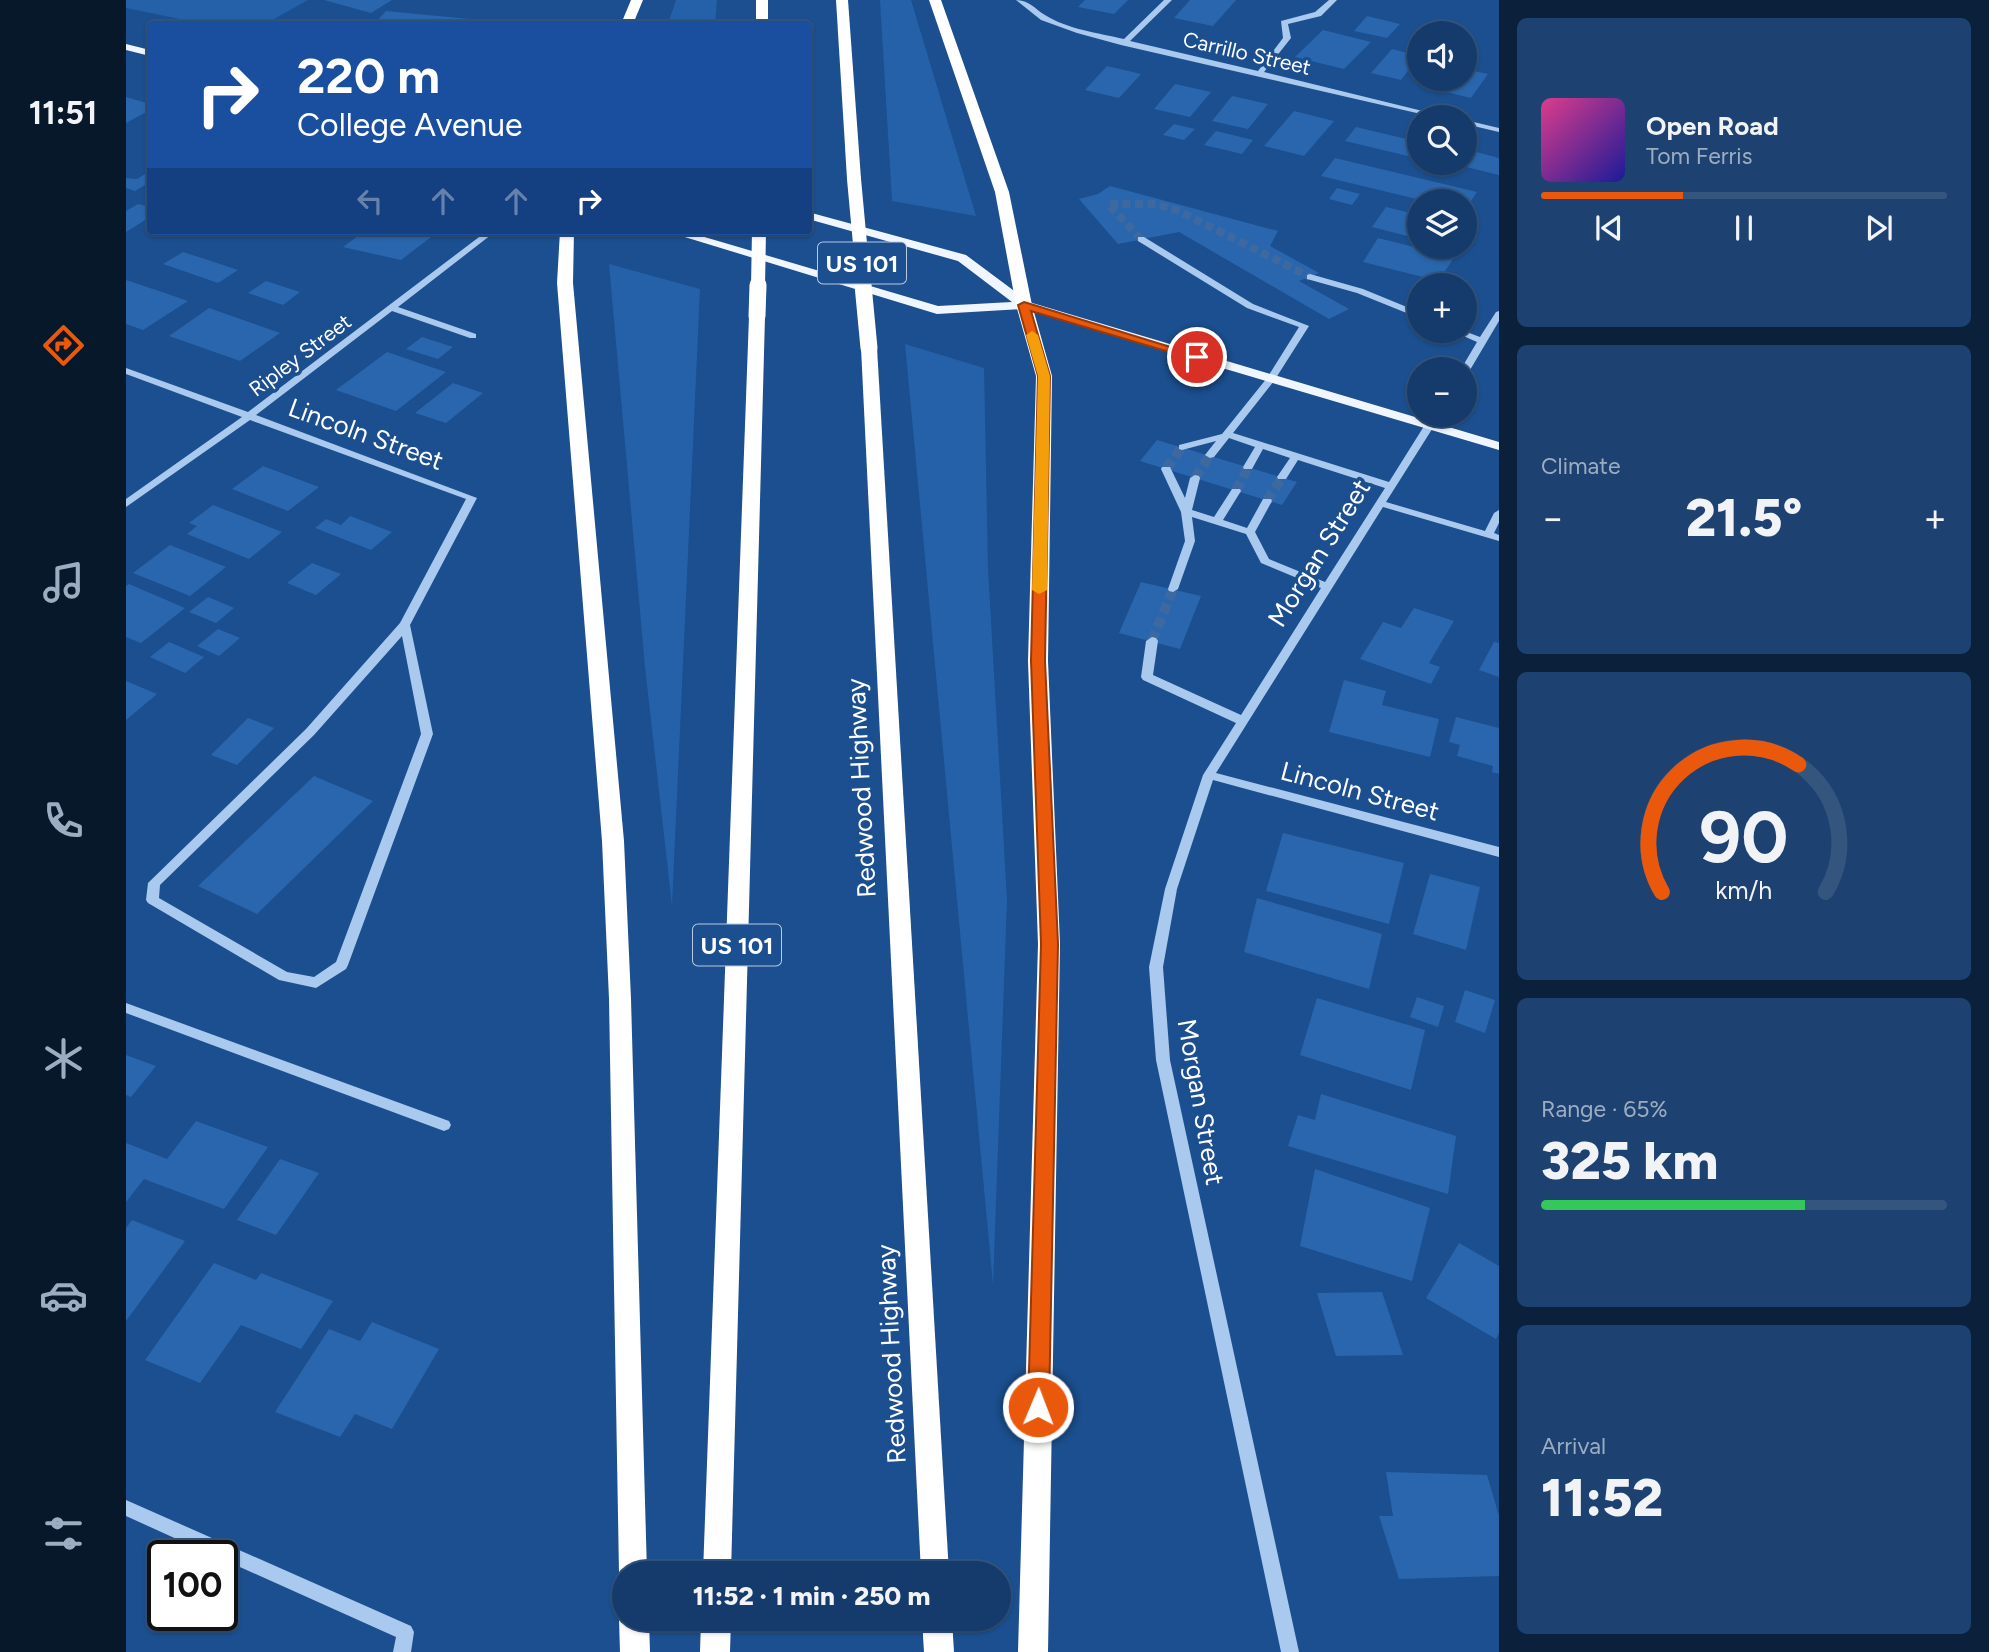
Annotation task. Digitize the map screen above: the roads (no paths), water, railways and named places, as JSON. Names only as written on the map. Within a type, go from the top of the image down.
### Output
[{"type":"highway","points":[[628,21],[637,0]]},
{"type":"highway","points":[[762,0],[762,21]]},
{"type":"highway","name":"Redwood Highway","points":[[842,0],[869,348],[933,1561]]},
{"type":"highway","points":[[935,0],[1002,192],[1024,305],[1044,376],[1038,661],[1049,944],[1033,1652]]},
{"type":"highway","points":[[567,235],[565,283],[613,854],[620,999],[633,1561]]},
{"type":"highway","name":"US 101","points":[[717,1561],[759,235]]},
{"type":"highway","points":[[634,1631],[635,1652]]},
{"type":"highway","points":[[715,1652],[716,1631]]},
{"type":"highway","points":[[938,1631],[939,1652]]},
{"type":"main road","points":[[126,47],[147,52]]},
{"type":"main road","points":[[812,216],[962,258],[1024,305]]},
{"type":"main road","points":[[684,235],[937,310],[1024,305],[1272,379],[1407,413]]},
{"type":"main road","points":[[1451,427],[1499,446]]},
{"type":"street","points":[[1020,0],[1044,18]]},
{"type":"street","points":[[1124,43],[1168,0]]},
{"type":"street","points":[[1259,74],[1287,38],[1284,23],[1318,14],[1333,0]]},
{"type":"street","name":"Carrillo Street","points":[[1044,18],[1124,43],[1407,109]]},
{"type":"street","points":[[1477,125],[1499,130]]},
{"type":"street","name":"Ripley Street","points":[[126,504],[249,416],[487,235]]},
{"type":"street","points":[[1140,239],[1250,306],[1304,326],[1272,379],[1210,455]]},
{"type":"street","points":[[1310,277],[1360,291],[1407,310]]},
{"type":"street","points":[[391,308],[473,336]]},
{"type":"street","points":[[1473,357],[1498,319]]},
{"type":"street","points":[[1477,339],[1482,341]]},
{"type":"street","name":"Lincoln Street","points":[[126,371],[472,498],[405,625]]},
{"type":"street","name":"Morgan Street","points":[[1290,1652],[1163,1060],[1156,967],[1171,889],[1209,775],[1428,427]]},
{"type":"street","points":[[1182,447],[1228,435],[1390,486]]},
{"type":"street","points":[[1248,467],[1260,446]]},
{"type":"street","points":[[1282,477],[1296,456]]},
{"type":"street","points":[[1166,469],[1186,512],[1190,541],[1173,589]]},
{"type":"street","points":[[1186,512],[1195,478]]},
{"type":"street","points":[[1217,520],[1236,491]]},
{"type":"street","points":[[1250,532],[1267,501]]},
{"type":"street","points":[[1380,503],[1494,536],[1499,513]]},
{"type":"street","points":[[1186,512],[1250,532],[1265,561],[1326,586]]},
{"type":"street","points":[[405,625],[427,734],[341,965],[316,982],[284,976],[152,901],[154,883],[310,732],[405,625]]},
{"type":"street","points":[[1152,641],[1147,677],[1243,721]]},
{"type":"street","name":"Lincoln Street","points":[[1209,775],[1499,852]]},
{"type":"street","points":[[126,1008],[444,1125]]},
{"type":"street","points":[[126,1508],[405,1632],[402,1652]]},
{"type":"tunnel","points":[[1141,239],[1108,204],[1156,204],[1179,211],[1310,277]]},
{"type":"tunnel","points":[[1166,469],[1182,447]]},
{"type":"tunnel","points":[[1195,478],[1210,455]]},
{"type":"tunnel","points":[[1236,491],[1248,467]]},
{"type":"tunnel","points":[[1267,501],[1282,477]]},
{"type":"tunnel","points":[[1152,641],[1173,589]]}]
